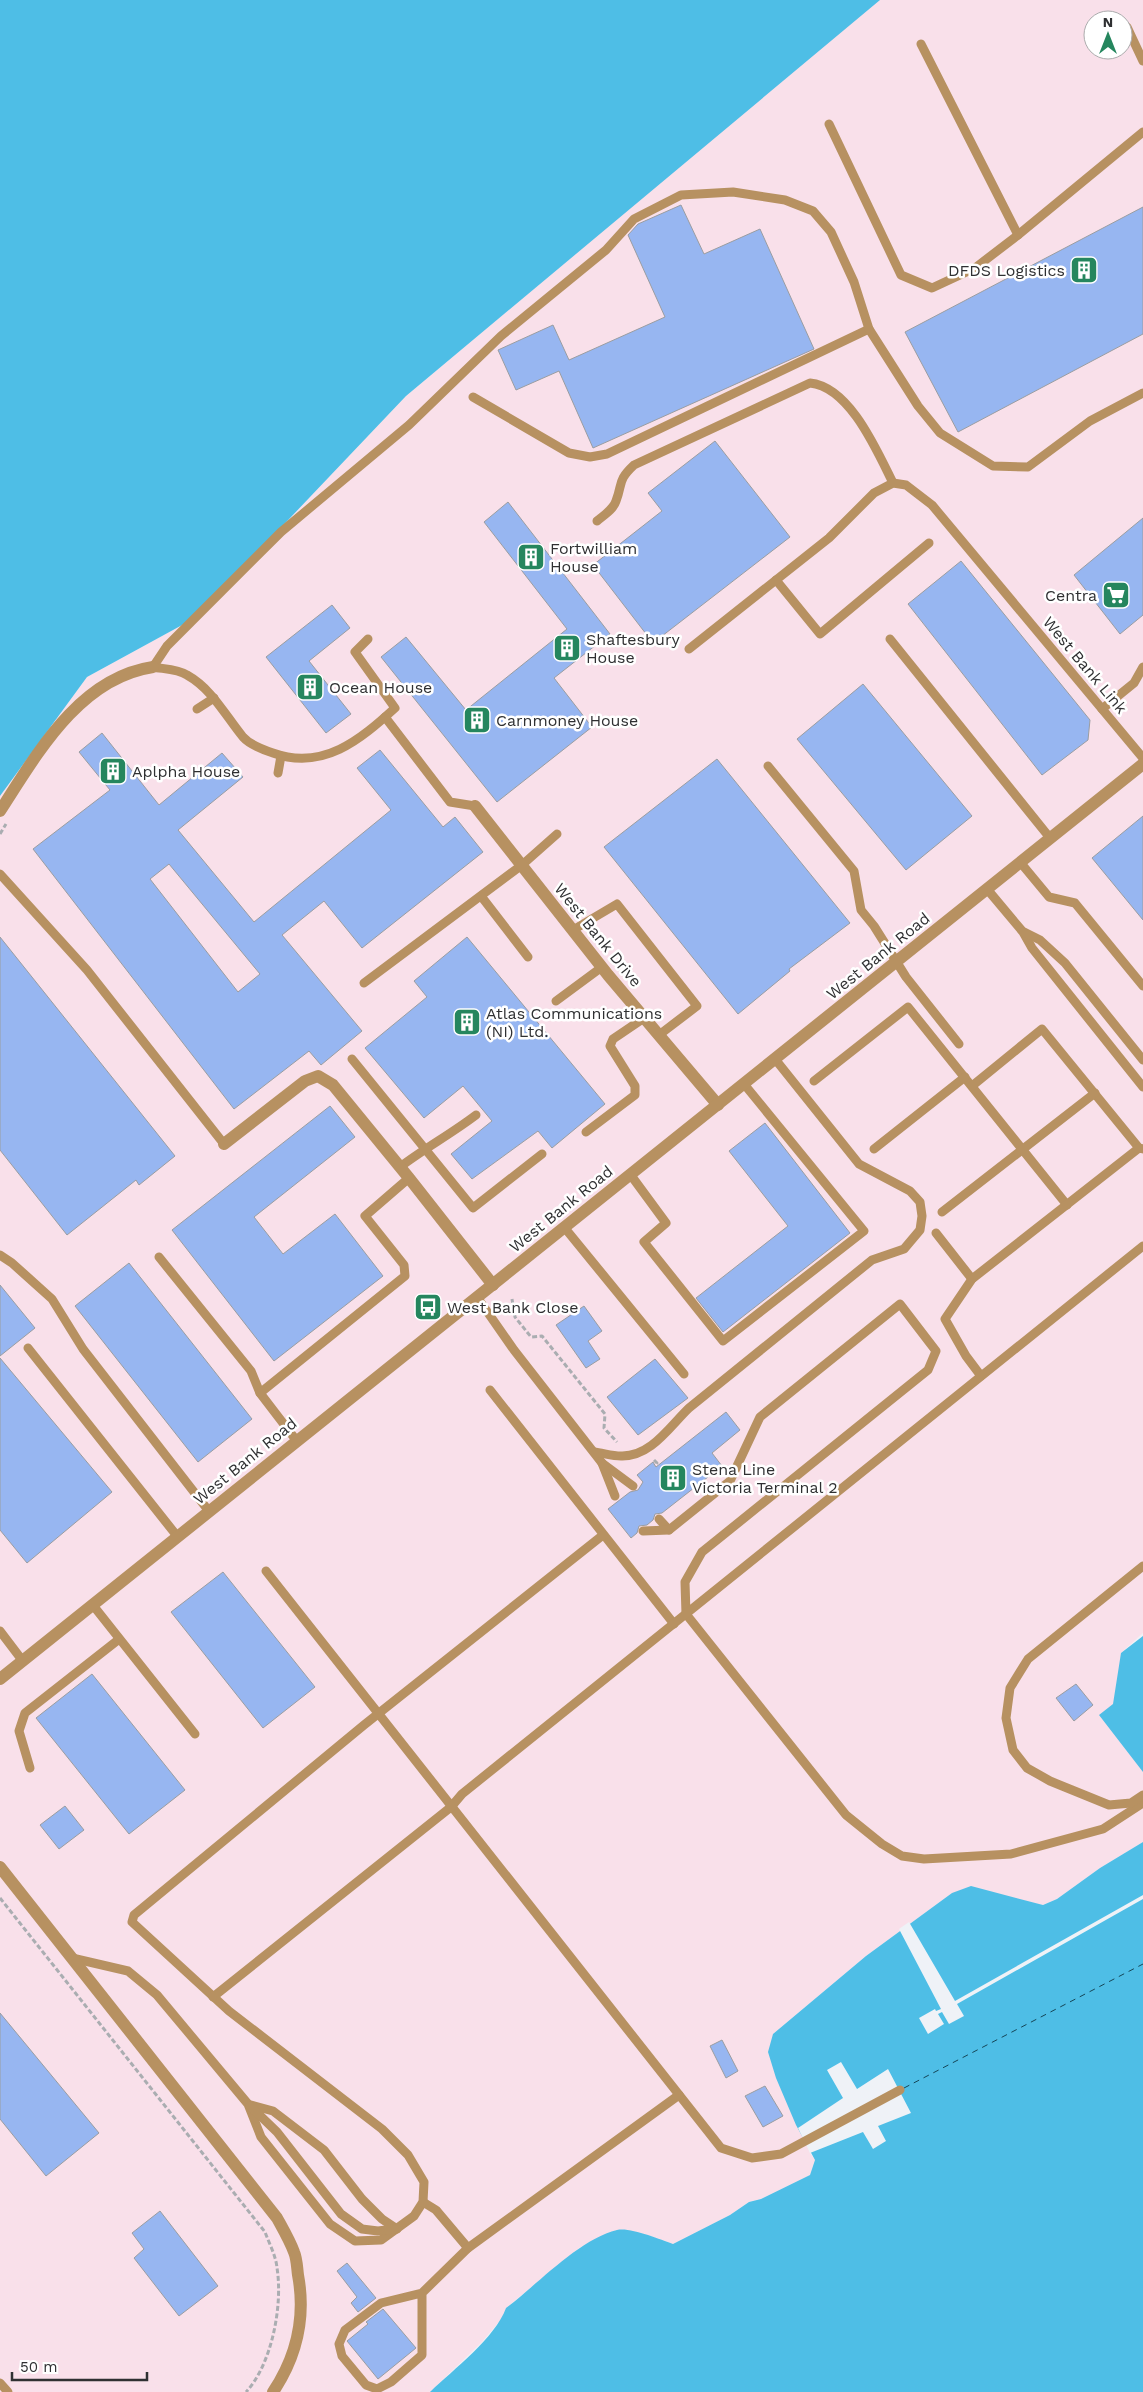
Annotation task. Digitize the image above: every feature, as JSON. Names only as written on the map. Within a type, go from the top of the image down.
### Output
[{"type":"street","points":[[5,814],[45,742],[92,693],[133,670],[153,667]]},
{"type":"street","name":"West Bank Road","points":[[0,1679],[208,1510],[478,1297],[1143,764]]},
{"type":"street","name":"West Bank Drive","points":[[475,806],[602,967],[718,1105]]},
{"type":"street","points":[[224,1144],[304,1081],[318,1076],[333,1085],[400,1166],[492,1285]]},
{"type":"street","points":[[0,1867],[277,2218],[295,2253],[300,2283],[302,2317],[293,2352],[282,2379],[273,2392]]},
{"type":"lane","points":[[1133,40],[1143,61]]},
{"type":"lane","points":[[921,44],[1018,235]]},
{"type":"lane","points":[[829,124],[901,275],[932,288],[975,268],[1143,132]]},
{"type":"lane","points":[[368,639],[355,652],[395,708],[351,744],[331,755],[310,758],[281,756],[244,739],[214,698],[186,674],[153,667],[167,646],[281,532],[409,425],[500,336],[606,250],[634,219],[681,195],[733,192],[785,200],[813,211],[831,232],[854,282],[869,329],[918,406],[940,433],[993,466],[1028,467],[1090,421],[1143,393]]},
{"type":"lane","points":[[474,397],[569,452],[590,457],[607,454],[869,329]]},
{"type":"lane","points":[[597,521],[611,509],[624,475],[634,466],[810,383],[822,384],[842,400],[868,434],[893,483],[874,493],[829,538],[689,649]]},
{"type":"lane","name":"West Bank Link","points":[[893,483],[906,485],[932,505],[1143,758]]},
{"type":"lane","points":[[776,580],[820,634],[928,543]]},
{"type":"lane","points":[[890,639],[1050,838]]},
{"type":"lane","points":[[1102,709],[1134,683],[1143,667]]},
{"type":"lane","points":[[197,709],[214,698]]},
{"type":"lane","points":[[385,717],[450,802],[475,806]]},
{"type":"lane","points":[[278,773],[281,756]]},
{"type":"lane","points":[[768,766],[854,871],[862,910],[906,977],[959,1044]]},
{"type":"lane","points":[[364,982],[522,865],[558,834]]},
{"type":"lane","points":[[1020,862],[1049,897],[1075,903],[1143,986]]},
{"type":"lane","points":[[0,874],[87,970],[224,1144]]},
{"type":"lane","points":[[987,889],[1023,932],[1032,948],[1143,1087]]},
{"type":"lane","points":[[481,896],[528,957]]},
{"type":"lane","points":[[572,930],[616,904],[696,1006],[659,1035]]},
{"type":"lane","points":[[1023,932],[1040,940],[1065,963],[1143,1060]]},
{"type":"lane","points":[[556,1001],[602,967]]},
{"type":"lane","points":[[814,1081],[908,1007],[1067,1205]]},
{"type":"lane","points":[[586,1132],[635,1096],[635,1086],[610,1046],[613,1039],[644,1018]]},
{"type":"lane","points":[[972,1086],[1042,1029],[1141,1149],[972,1279],[945,1320],[966,1356],[981,1376]]},
{"type":"lane","points":[[352,1059],[423,1149],[473,1208],[542,1154]]},
{"type":"lane","points":[[594,1452],[621,1456],[634,1454],[646,1449],[667,1432],[689,1408],[872,1260],[904,1249],[920,1230],[922,1216],[920,1202],[910,1191],[859,1164],[775,1059]]},
{"type":"lane","points":[[874,1149],[965,1077]]},
{"type":"lane","points":[[630,1174],[666,1223],[644,1242],[723,1341],[864,1231],[744,1084]]},
{"type":"lane","points":[[942,1212],[1095,1093]]},
{"type":"lane","points":[[400,1166],[423,1149],[448,1137],[476,1115]]},
{"type":"lane","points":[[260,1393],[405,1276],[404,1265],[365,1216],[409,1178]]},
{"type":"lane","points":[[564,1227],[684,1374]]},
{"type":"lane","points":[[936,1233],[972,1279]]},
{"type":"lane","points":[[213,1997],[452,1807],[462,1794],[1143,1246]]},
{"type":"lane","points":[[0,1255],[12,1263],[52,1299],[83,1349],[208,1510]]},
{"type":"lane","points":[[159,1256],[250,1371],[260,1393],[296,1440]]},
{"type":"lane","points":[[478,1297],[514,1350],[602,1462],[634,1486]]},
{"type":"lane","points":[[643,1531],[669,1530],[730,1481],[760,1417],[900,1304],[936,1351],[928,1370],[702,1552],[685,1582],[686,1614],[846,1815],[882,1844],[902,1856],[924,1859],[1011,1854],[1103,1829],[1143,1803]]},
{"type":"lane","points":[[28,1348],[177,1536]]},
{"type":"lane","points":[[490,1390],[674,1624]]},
{"type":"lane","points":[[602,1462],[615,1496]]},
{"type":"lane","points":[[659,1519],[669,1530]]},
{"type":"lane","points":[[248,2104],[260,2137],[330,2224],[355,2241],[381,2240],[414,2216],[423,2202],[424,2182],[408,2154],[382,2129],[213,1997],[132,1922],[134,1915],[379,1714],[603,1534]]},
{"type":"lane","points":[[1143,1566],[1028,1659],[1010,1688],[1006,1718],[1014,1750],[1027,1768],[1050,1781],[1109,1805],[1131,1803],[1143,1795]]},
{"type":"lane","points":[[266,1571],[721,2148],[752,2158],[781,2154],[900,2090]]},
{"type":"lane","points":[[92,1604],[118,1640],[195,1734]]},
{"type":"lane","points":[[0,1631],[22,1660]]},
{"type":"lane","points":[[30,1768],[18,1731],[25,1713],[118,1640]]},
{"type":"lane","points":[[72,1958],[128,1970],[157,1995],[248,2104],[277,2132],[341,2214],[362,2229],[378,2231],[398,2229]]},
{"type":"lane","points":[[422,2293],[422,2355],[391,2382],[377,2389],[366,2385],[342,2356],[339,2344],[345,2330],[380,2303],[422,2293],[468,2248],[679,2095]]},
{"type":"lane","points":[[248,2104],[273,2111],[324,2150],[362,2199],[382,2219],[398,2229]]},
{"type":"lane","points":[[423,2202],[436,2210],[468,2248]]},
{"type":"lane","points":[[0,2383],[8,2392]]},
{"type":"path","points":[[0,834],[5,814]]},
{"type":"path","points":[[512,1299],[515,1317],[531,1337],[542,1336],[605,1414],[604,1428],[616,1442],[621,1444]]},
{"type":"path","points":[[654,1460],[656,1463],[654,1465]]},
{"type":"path","points":[[0,1898],[265,2232],[277,2268],[275,2331],[263,2363],[246,2392]]},
{"type":"shaded area","points":[[878,0],[1143,0],[1143,1633],[1121,1653],[1143,1769],[1143,1842],[1100,1868],[1057,1899],[1043,1905],[1019,1900],[952,1893],[866,1956],[773,2034],[810,2153],[815,2160],[810,2175],[761,2199],[749,2202],[730,2215],[673,2244],[647,2235],[618,2230],[579,2248],[506,2308],[503,2317],[482,2342],[430,2392],[0,2392],[0,796],[87,677],[195,618],[406,396]]},
{"type":"water","points":[[0,0],[880,0],[406,396],[195,618],[87,677],[0,796]]},
{"type":"water","points":[[1143,1636],[1143,1772],[1099,1715],[1113,1704],[1121,1653]]},
{"type":"water","points":[[1143,1842],[1143,2392],[430,2392],[493,2331],[506,2308],[559,2264],[588,2243],[617,2230],[629,2230],[673,2244],[730,2215],[749,2202],[761,2199],[810,2175],[815,2160],[796,2125],[776,2078],[768,2052],[773,2034],[866,1956],[952,1893],[971,1886],[1043,1905],[1057,1899],[1100,1868]]},
{"type":"pier","points":[[1143,1895],[1143,1899],[957,2004],[964,2016],[949,2024],[942,2012],[938,2014],[944,2024],[928,2034],[919,2018],[935,2009],[936,2011],[941,2009],[899,1929],[909,1922],[955,2001]]},
{"type":"pier","points":[[841,2062],[857,2089],[888,2069],[911,2113],[878,2126],[886,2141],[873,2149],[863,2132],[810,2153],[798,2128],[843,2098],[827,2070]]},
{"type":"building","points":[[681,205],[704,254],[760,229],[814,349],[593,448],[559,371],[516,390],[498,350],[553,325],[569,360],[665,317],[628,235],[638,224]]},
{"type":"building","name":"DFDS Logistics","points":[[1143,207],[1143,334],[958,432],[905,332]]},
{"type":"building","points":[[715,441],[790,537],[653,643],[593,565],[662,511],[648,493]]},
{"type":"building","points":[[508,502],[610,634],[554,678],[592,727],[497,802],[381,657],[406,637],[466,710],[567,629],[484,522]]},
{"type":"building","name":"Centra","points":[[1143,518],[1143,615],[1120,634],[1074,575]]},
{"type":"building","points":[[961,561],[1090,720],[1088,740],[1042,775],[908,604]]},
{"type":"building","name":"Ocean House","points":[[332,605],[350,628],[309,661],[351,714],[326,733],[266,657]]},
{"type":"building","points":[[863,684],[972,816],[906,870],[797,739]]},
{"type":"building","points":[[102,733],[159,805],[222,753],[243,777],[178,830],[254,922],[391,810],[357,768],[380,750],[443,827],[455,817],[483,852],[362,948],[324,901],[282,935],[362,1031],[321,1065],[309,1051],[234,1109],[33,849],[110,790],[79,752]],"holes":[[[169,864],[260,974],[238,992],[150,879]]]},
{"type":"building","points":[[717,759],[850,923],[789,969],[790,971],[738,1014],[604,847]]},
{"type":"building","points":[[1143,816],[1143,920],[1092,858]]},
{"type":"building","points":[[0,937],[175,1156],[139,1185],[136,1180],[67,1235],[0,1150]]},
{"type":"building","name":"Atlas Communications (NI) Ltd.","points":[[467,937],[605,1104],[552,1148],[538,1131],[472,1179],[451,1154],[492,1121],[463,1086],[424,1118],[365,1048],[427,997],[414,981]]},
{"type":"building","points":[[330,1106],[355,1137],[254,1217],[283,1254],[335,1214],[383,1276],[274,1361],[172,1230]]},
{"type":"building","points":[[765,1123],[850,1233],[723,1332],[696,1298],[788,1226],[729,1151]]},
{"type":"building","points":[[129,1263],[252,1419],[198,1462],[75,1306]]},
{"type":"building","points":[[0,1285],[35,1328],[0,1356]]},
{"type":"building","points":[[584,1306],[602,1331],[588,1341],[600,1359],[586,1368],[556,1325]]},
{"type":"building","points":[[0,1358],[112,1492],[27,1563],[0,1530]]},
{"type":"building","points":[[655,1359],[688,1398],[638,1435],[607,1397]]},
{"type":"building","name":"Stena Line Victoria Terminal 2","points":[[726,1412],[740,1430],[712,1453],[722,1466],[662,1513],[655,1514],[653,1520],[647,1525],[639,1526],[637,1533],[631,1538],[608,1509],[630,1492],[638,1490],[643,1482],[637,1475],[653,1462],[656,1467]]},
{"type":"building","points":[[223,1572],[315,1687],[263,1728],[171,1612]]},
{"type":"building","points":[[92,1674],[185,1790],[129,1834],[36,1718]]},
{"type":"building","points":[[1076,1684],[1093,1705],[1074,1721],[1056,1698]]},
{"type":"building","points":[[65,1806],[84,1830],[59,1849],[40,1825]]},
{"type":"building","points":[[0,2013],[99,2133],[46,2176],[0,2119]]},
{"type":"building","points":[[722,2040],[738,2071],[726,2078],[710,2046]]},
{"type":"building","points":[[765,2086],[783,2116],[763,2127],[745,2096]]},
{"type":"building","points":[[160,2211],[218,2286],[179,2316],[134,2258],[144,2249],[132,2233]]},
{"type":"building","points":[[347,2263],[376,2298],[358,2312],[351,2303],[357,2297],[337,2271]]},
{"type":"building","points":[[383,2309],[416,2348],[378,2379],[347,2341],[368,2324],[366,2322]]},
{"type":"ferry route","points":[[904,2088],[1143,1964]]},
{"type":"place","name":"DFDS Logistics","points":[[1084,270]]},
{"type":"place","name":"Fortwilliam House","points":[[531,557]]},
{"type":"place","name":"Centra","points":[[1116,595]]},
{"type":"place","name":"Shaftesbury House","points":[[567,648]]},
{"type":"place","name":"Ocean House","points":[[310,687]]},
{"type":"place","name":"Carnmoney House","points":[[477,720]]},
{"type":"place","name":"Aplpha House","points":[[113,771]]},
{"type":"place","name":"Atlas Communications (NI) Ltd.","points":[[467,1022]]},
{"type":"place","name":"West Bank Close","points":[[428,1307]]},
{"type":"place","name":"Stena Line Victoria Terminal 2","points":[[673,1478]]}]
